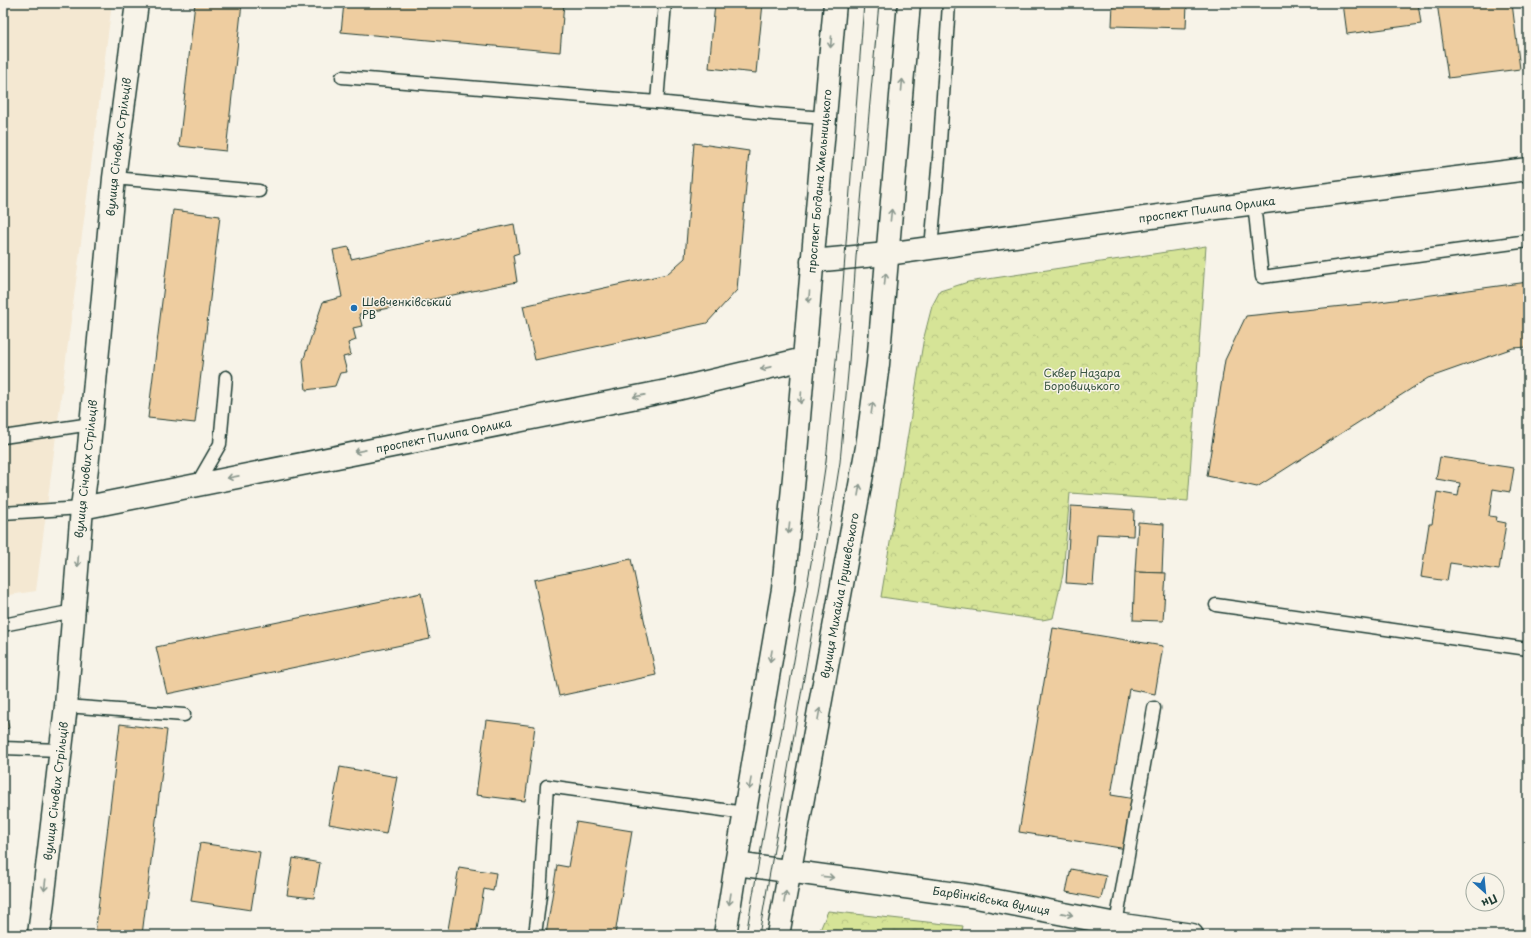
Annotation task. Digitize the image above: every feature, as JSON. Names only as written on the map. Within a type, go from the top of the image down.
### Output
[{"type":"main road","name":"вулиця Січових Стрільців","points":[[39,935],[66,706],[82,508],[114,178],[137,3]]},
{"type":"main road","name":"проспект Богдана Хмельницького","points":[[804,359],[834,3]]},
{"type":"main road","points":[[887,254],[909,3]]},
{"type":"main road","name":"проспект Пилипа Орлика","points":[[812,261],[887,254],[1254,203],[1528,169]]},
{"type":"main road","name":"вулиця Михайла Грушевського","points":[[778,935],[867,447],[878,364],[887,254]]},
{"type":"main road","points":[[724,935],[782,589],[794,477],[804,359]]},
{"type":"main road","name":"проспект Пилипа Орлика","points":[[82,508],[677,389],[804,359]]},
{"type":"main road","name":"Барвінківська вулиця","points":[[736,864],[971,896],[1116,924],[1192,935]]},
{"type":"lane","points":[[657,102],[665,3]]},
{"type":"lane","points":[[931,248],[939,158],[949,3]]},
{"type":"lane","points":[[342,77],[657,102],[824,118]]},
{"type":"lane","points":[[114,178],[259,190]]},
{"type":"lane","points":[[1254,203],[1262,277],[1528,241]]},
{"type":"lane","points":[[197,484],[220,444],[226,377]]},
{"type":"lane","points":[[3,437],[91,424]]},
{"type":"lane","points":[[3,513],[82,508]]},
{"type":"lane","points":[[1216,605],[1528,649]]},
{"type":"lane","points":[[3,626],[74,611]]},
{"type":"lane","points":[[66,706],[184,715]]},
{"type":"lane","points":[[1116,924],[1154,708]]},
{"type":"lane","points":[[3,748],[60,750]]},
{"type":"lane","points":[[535,935],[540,895],[547,786],[745,813]]},
{"type":"shaded area","points":[[3,3],[112,3],[36,591],[3,596]]},
{"type":"green space","name":"Сквер Назара Боровицького","points":[[1206,246],[1188,501],[1070,493],[1063,574],[1053,618],[1042,620],[881,597],[924,337],[932,306],[940,291],[968,282]]},
{"type":"green space","points":[[828,911],[963,926],[961,935],[818,935]]},
{"type":"building","points":[[195,3],[242,3],[226,151],[179,146]]},
{"type":"building","points":[[344,3],[564,3],[560,52],[341,32]]},
{"type":"building","points":[[715,3],[763,3],[756,73],[709,68]]},
{"type":"building","points":[[1113,3],[1187,3],[1186,28],[1112,26]]},
{"type":"building","points":[[1343,3],[1418,3],[1421,24],[1347,34]]},
{"type":"building","points":[[1437,3],[1512,3],[1520,69],[1448,78]]},
{"type":"building","points":[[694,143],[749,151],[737,290],[707,323],[535,360],[523,306],[667,274],[685,258]]},
{"type":"building","points":[[173,210],[220,216],[195,423],[148,418]]},
{"type":"building","name":"Шевченківський РВ","points":[[514,224],[519,253],[513,255],[517,282],[359,314],[362,326],[353,328],[356,340],[348,343],[351,355],[343,357],[347,372],[340,373],[335,386],[306,390],[303,361],[323,302],[342,297],[333,250],[349,247],[351,259]]},
{"type":"building","points":[[1528,282],[1528,347],[1513,348],[1428,378],[1257,487],[1207,476],[1225,360],[1246,316],[1372,303]]},
{"type":"building","points":[[1440,457],[1514,468],[1510,492],[1493,489],[1489,516],[1497,517],[1496,521],[1506,523],[1499,570],[1450,563],[1447,581],[1421,577],[1429,524],[1432,524],[1437,492],[1458,496],[1460,483],[1436,479]]},
{"type":"building","points":[[1071,506],[1134,510],[1133,536],[1097,534],[1093,585],[1066,583]]},
{"type":"building","points":[[1138,522],[1164,524],[1162,573],[1135,572]]},
{"type":"building","points":[[631,559],[656,675],[559,696],[534,580]]},
{"type":"building","points":[[1135,572],[1166,573],[1163,621],[1133,620]]},
{"type":"building","points":[[421,593],[430,639],[167,694],[156,647]]},
{"type":"building","points":[[1053,628],[1163,646],[1155,694],[1129,689],[1111,795],[1135,799],[1127,849],[1019,832]]},
{"type":"building","points":[[3,700],[9,728],[3,730]]},
{"type":"building","points":[[486,720],[535,726],[525,801],[476,795]]},
{"type":"building","points":[[120,724],[167,730],[142,935],[95,935]]},
{"type":"building","points":[[340,767],[397,777],[386,834],[329,824]]},
{"type":"building","points":[[576,822],[632,831],[615,935],[546,935],[557,865],[568,867]]},
{"type":"building","points":[[200,843],[260,852],[251,910],[191,901]]},
{"type":"building","points":[[293,858],[320,863],[314,898],[287,895]]},
{"type":"building","points":[[459,867],[496,873],[493,891],[484,889],[476,935],[447,935]]},
{"type":"building","points":[[1071,869],[1106,876],[1101,899],[1066,892]]},
{"type":"tram line","points":[[746,935],[811,563],[826,461],[841,310],[864,3]]},
{"type":"tram line","points":[[759,935],[824,563],[840,462],[856,257],[879,3]]},
{"type":"place","name":"Шевченківський РВ","points":[[354,308]]}]
